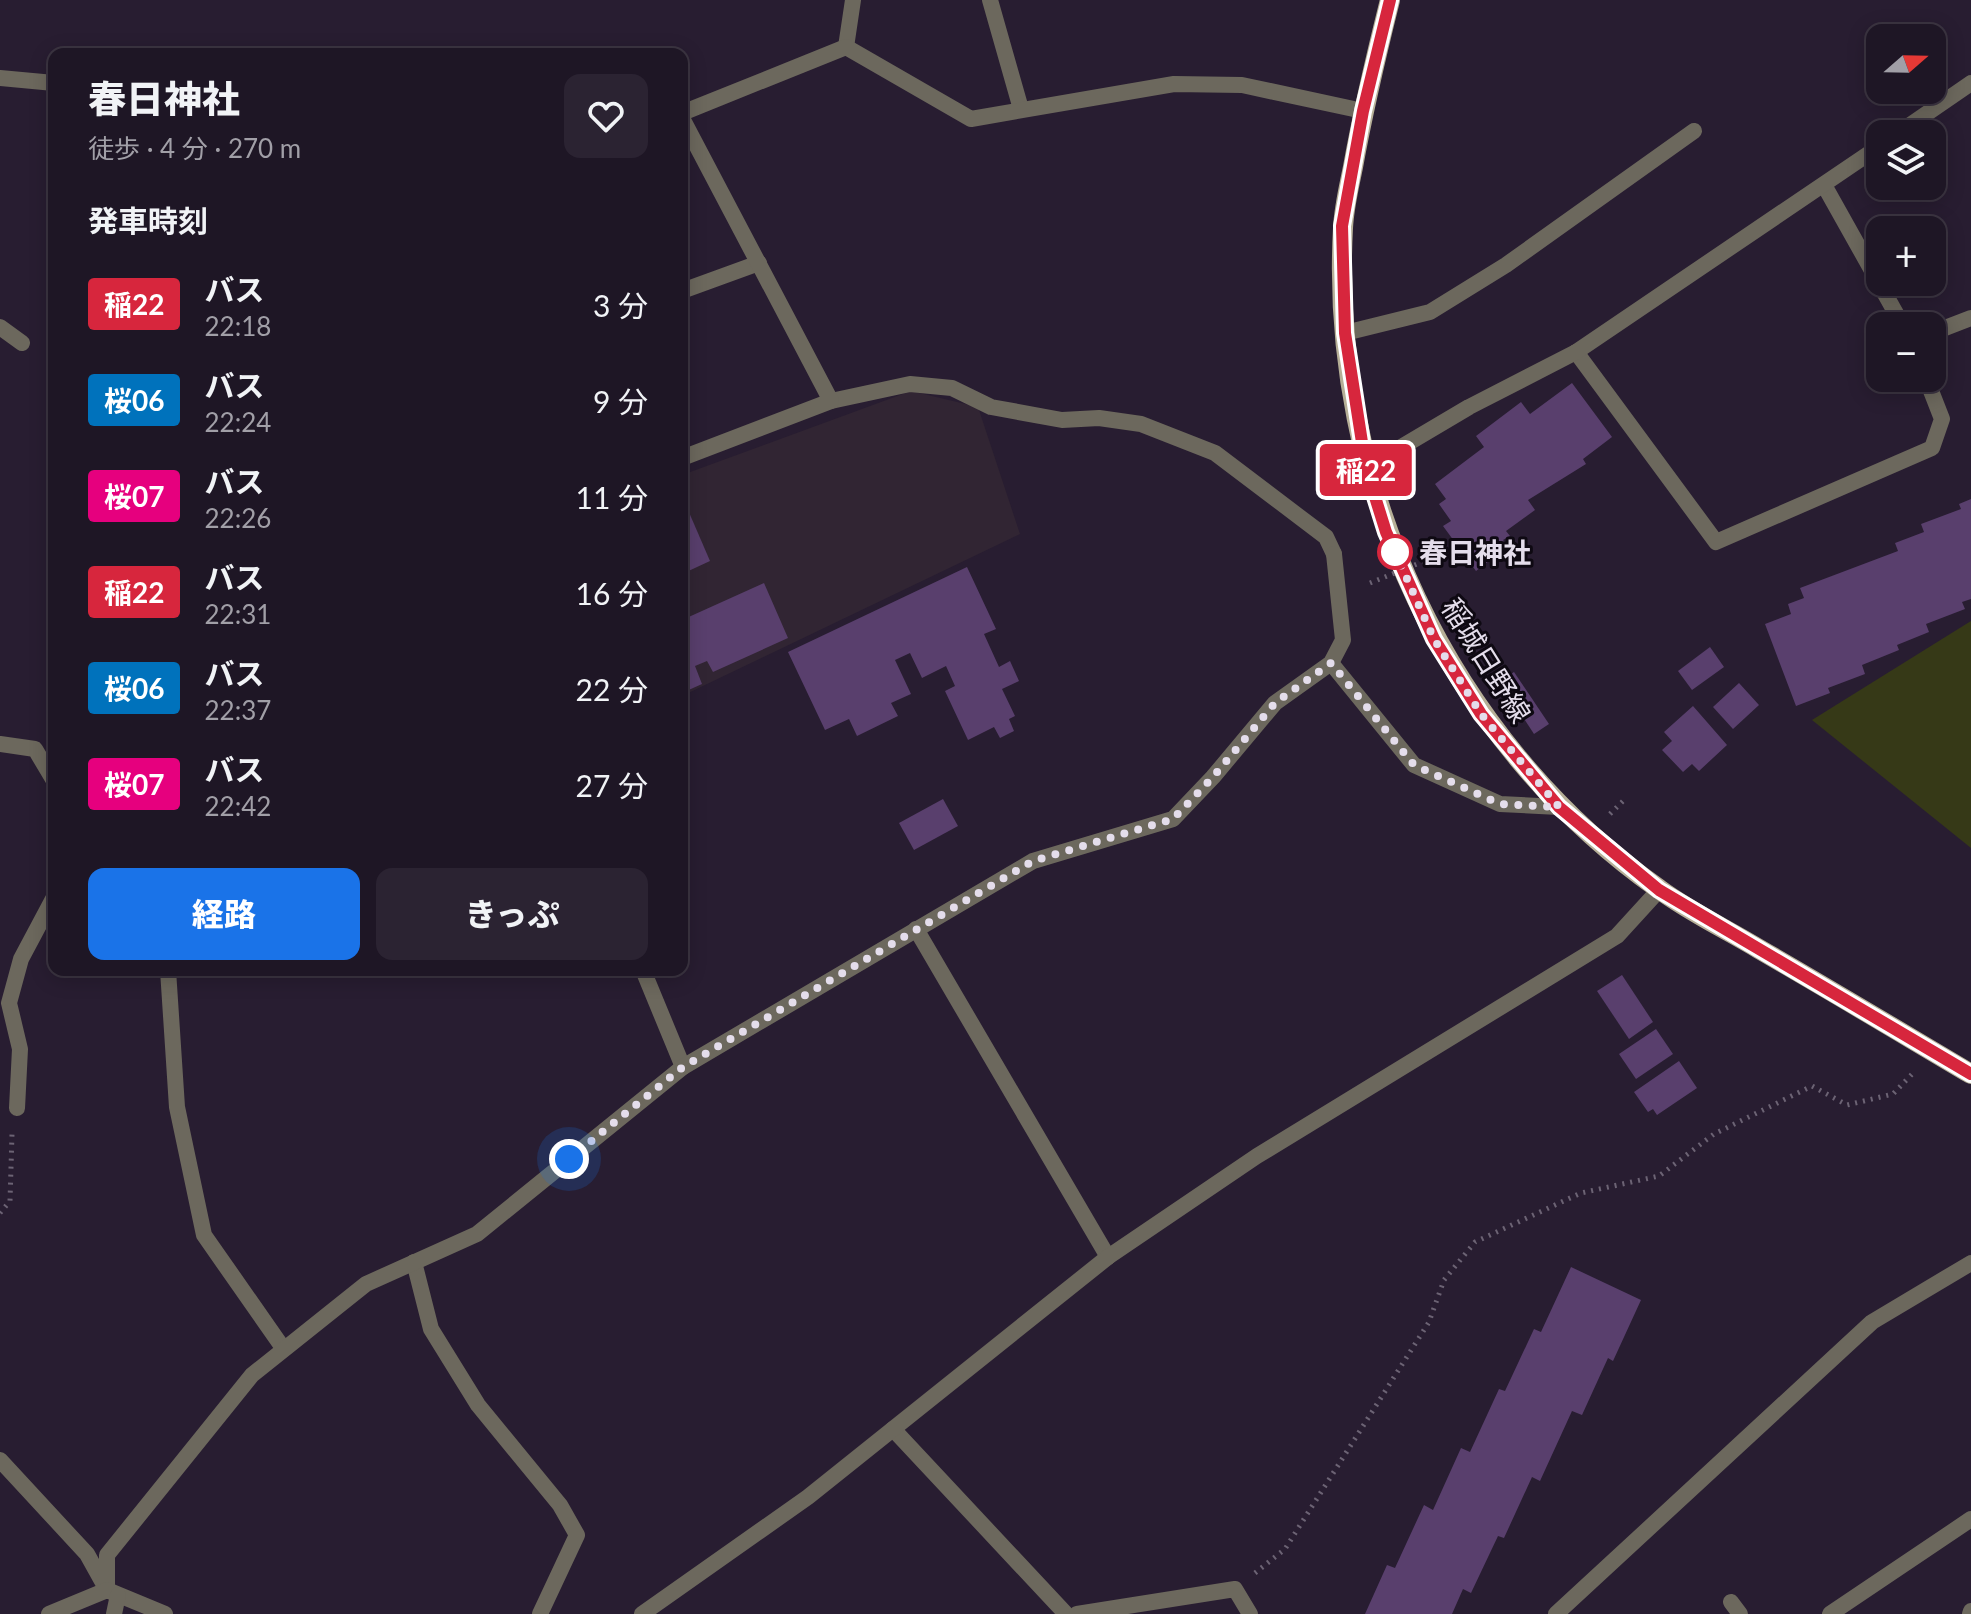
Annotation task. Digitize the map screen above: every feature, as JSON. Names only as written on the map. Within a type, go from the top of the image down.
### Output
[{"type":"main road","name":"稲城日野線","points":[[1390,0],[1363,111],[1342,226],[1345,333],[1366,468],[1386,532],[1434,639],[1481,714],[1559,807],[1659,890],[1971,1074]]},
{"type":"street","points":[[846,47],[853,0]]},
{"type":"street","points":[[990,0],[1021,109]]},
{"type":"street","points":[[846,47],[971,119],[1174,84],[1242,85],[1363,111]]},
{"type":"street","points":[[688,113],[846,47]]},
{"type":"street","points":[[0,78],[48,82]]},
{"type":"street","points":[[1917,120],[1971,83]]},
{"type":"street","points":[[688,127],[831,401]]},
{"type":"street","points":[[1345,333],[1430,312],[1506,265],[1694,131]]},
{"type":"street","points":[[1366,468],[1469,407],[1576,352],[1866,156]]},
{"type":"street","points":[[1824,185],[1895,312]]},
{"type":"street","points":[[688,289],[759,263]]},
{"type":"street","points":[[1946,328],[1971,318]]},
{"type":"street","points":[[0,327],[22,343]]},
{"type":"street","points":[[1576,352],[1716,542],[1932,448],[1942,419],[1931,392]]},
{"type":"street","points":[[114,1614],[107,1555],[252,1375],[283,1348],[366,1284],[477,1234],[683,1067],[1033,861],[1173,819],[1275,703],[1331,663],[1343,640],[1334,554],[1326,537],[1215,453],[1141,424],[1099,418],[1062,420],[991,407],[952,388],[910,384],[831,401],[688,456]]},
{"type":"street","points":[[1331,663],[1414,765],[1500,804],[1559,807]]},
{"type":"street","points":[[0,744],[35,749],[48,771]]},
{"type":"street","points":[[642,1614],[808,1497],[1108,1257],[1257,1156],[1617,936],[1659,890]]},
{"type":"street","points":[[17,1108],[20,1049],[9,1003],[21,959],[48,908]]},
{"type":"street","points":[[916,929],[1108,1257]]},
{"type":"street","points":[[168,976],[177,1107],[204,1235],[283,1348]]},
{"type":"street","points":[[645,976],[683,1067]]},
{"type":"street","points":[[414,1262],[431,1329],[478,1405],[560,1505],[577,1535],[540,1614]]},
{"type":"street","points":[[1556,1614],[1872,1322],[1971,1263]]},
{"type":"street","points":[[893,1429],[1066,1614]]},
{"type":"street","points":[[0,1460],[87,1554],[112,1593],[165,1614]]},
{"type":"street","points":[[1830,1614],[1971,1519]]},
{"type":"street","points":[[1077,1614],[1235,1589],[1250,1614]]},
{"type":"street","points":[[49,1614],[112,1593]]},
{"type":"path","points":[[1370,583],[1432,558]]},
{"type":"path","points":[[1604,820],[1626,798]]},
{"type":"path","points":[[1235,1589],[1285,1549],[1429,1322],[1444,1280],[1475,1242],[1581,1193],[1659,1176],[1714,1134],[1812,1086],[1847,1105],[1893,1094],[1915,1070]]},
{"type":"path","points":[[0,1213],[10,1201],[12,1135],[17,1108]]},
{"type":"shaded area","points":[[911,391],[978,407],[1020,534],[688,693],[688,473]]},
{"type":"green space","points":[[1971,621],[1971,848],[1812,720]]},
{"type":"building","points":[[1572,383],[1612,437],[1583,459],[1586,464],[1528,500],[1535,510],[1506,531],[1510,536],[1503,540],[1508,546],[1476,571],[1443,526],[1451,521],[1439,504],[1446,499],[1435,484],[1484,447],[1476,436],[1521,402],[1530,414]]},
{"type":"building","points":[[1971,499],[1971,599],[1962,602],[1965,609],[1926,624],[1929,632],[1897,645],[1899,650],[1862,665],[1865,674],[1828,688],[1830,693],[1796,706],[1765,624],[1791,614],[1788,604],[1804,598],[1800,588],[1898,551],[1895,543],[1924,532],[1921,524],[1961,509],[1959,504]]},
{"type":"building","points":[[688,510],[710,561],[688,571]]},
{"type":"building","points":[[967,567],[996,629],[984,634],[999,667],[1010,661],[1019,681],[1002,689],[1015,716],[1009,719],[1014,731],[1000,738],[994,727],[968,740],[945,691],[955,686],[946,666],[922,678],[910,653],[895,660],[911,694],[891,703],[898,716],[857,736],[849,719],[825,730],[788,652]]},
{"type":"building","points":[[764,583],[788,638],[713,672],[707,661],[695,666],[702,684],[688,690],[688,617]]},
{"type":"building","points":[[1710,647],[1724,667],[1692,690],[1678,671]]},
{"type":"building","points":[[1514,672],[1549,724],[1534,734],[1500,682]]},
{"type":"building","points":[[1739,683],[1759,705],[1733,729],[1713,707]]},
{"type":"building","points":[[1693,706],[1727,745],[1699,771],[1692,764],[1683,772],[1662,750],[1672,741],[1664,732]]},
{"type":"building","points":[[943,799],[958,826],[914,850],[899,823]]},
{"type":"building","points":[[1622,975],[1653,1022],[1629,1039],[1597,991]]},
{"type":"building","points":[[1656,1029],[1673,1054],[1636,1079],[1619,1054]]},
{"type":"building","points":[[1679,1061],[1697,1088],[1657,1115],[1653,1109],[1648,1112],[1634,1092]]},
{"type":"building","points":[[1571,1267],[1641,1300],[1613,1361],[1608,1358],[1582,1415],[1572,1411],[1540,1481],[1532,1477],[1504,1538],[1498,1536],[1471,1593],[1463,1589],[1452,1614],[1365,1614],[1387,1565],[1395,1568],[1424,1505],[1433,1510],[1461,1448],[1470,1452],[1499,1389],[1505,1391],[1534,1329],[1541,1332]]},
{"type":"bus line","name":"稲22","points":[[1390,0],[1363,111],[1342,226],[1345,333],[1366,468],[1386,532],[1434,639],[1481,714],[1559,807],[1659,890],[1971,1074]]},
{"type":"place","name":"春日神社","points":[[1395,552]]},
{"type":"route","points":[[569,1159],[683,1067],[1033,861],[1173,819],[1275,703],[1331,663],[1414,765],[1500,804],[1559,807],[1481,714],[1434,639],[1395,552]]}]
